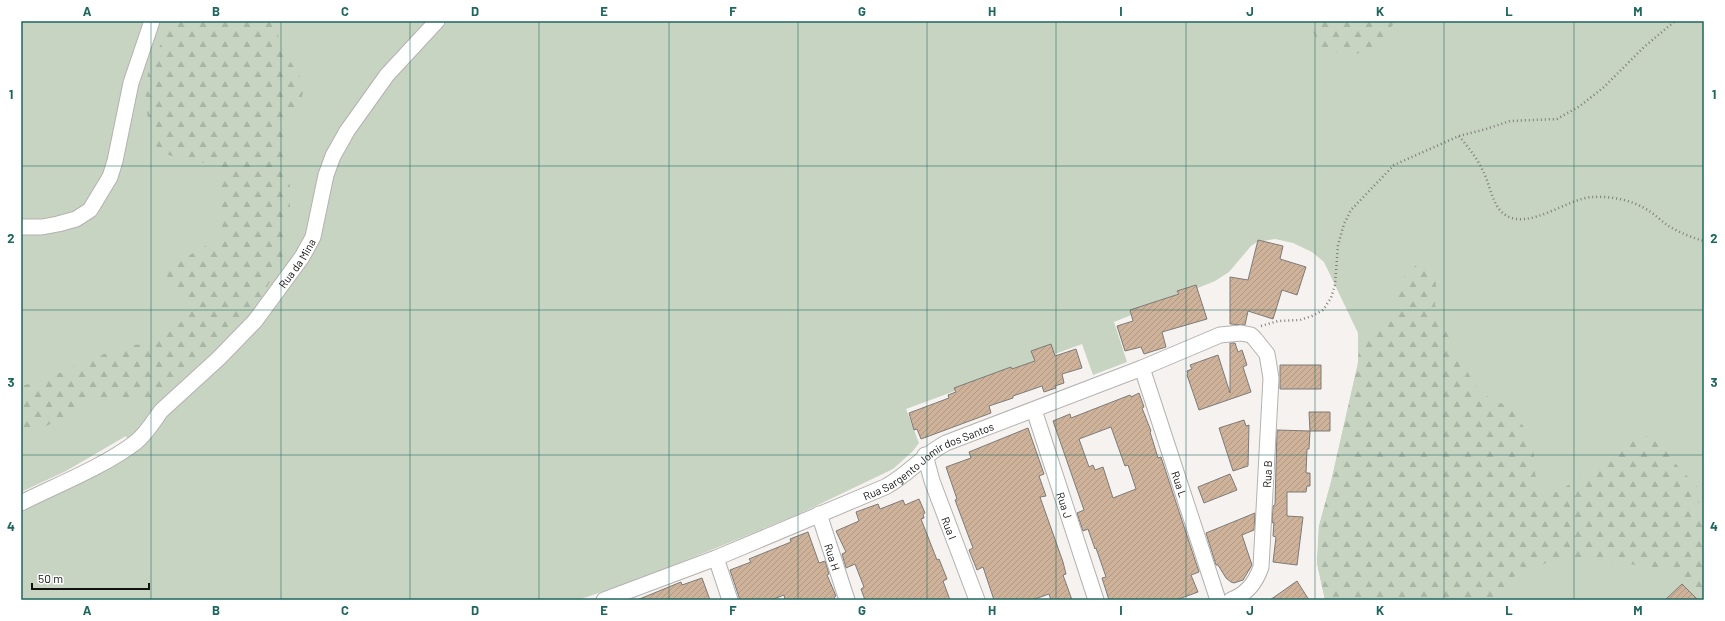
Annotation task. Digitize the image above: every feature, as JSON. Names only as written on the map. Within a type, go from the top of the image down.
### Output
[{"type":"street","points":[[21,227],[42,228],[76,218],[90,210],[110,177],[115,161],[131,83],[152,21]]},
{"type":"street","name":"Rua da Mina","points":[[21,503],[99,464],[137,441],[161,411],[219,358],[255,322],[302,257],[313,237],[326,175],[333,156],[347,131],[387,75],[437,21]]},
{"type":"street","name":"Rua Sargento Jomir dos Santos","points":[[604,600],[716,558],[894,482],[914,467],[925,455],[946,443],[1142,368],[1213,338],[1235,333],[1251,336]]},
{"type":"street","name":"Rua B","points":[[1231,600],[1241,595],[1252,585],[1259,574],[1262,557],[1271,378],[1267,354],[1251,336]]},
{"type":"street","name":"Rua L","points":[[1142,368],[1218,600]]},
{"type":"street","name":"Rua J","points":[[1034,410],[1096,600]]},
{"type":"street","name":"Rua I","points":[[925,455],[932,481],[976,600]]},
{"type":"street","name":"Rua H","points":[[819,514],[847,600]]},
{"type":"street","points":[[716,558],[730,600]]},
{"type":"path","points":[[1251,336],[1264,324],[1278,321],[1300,320],[1324,310],[1331,298],[1335,285],[1338,245],[1344,224],[1351,210],[1394,165],[1459,136],[1510,121],[1557,118],[1580,106],[1604,87],[1644,47],[1675,21]]},
{"type":"path","points":[[1459,136],[1475,155],[1484,171],[1497,205],[1504,214],[1517,219],[1532,218],[1544,215],[1572,201],[1593,197],[1616,198],[1637,204],[1670,227],[1691,237],[1704,241]]},
{"type":"green space","points":[[21,21],[1704,21],[1704,600],[1325,600],[1317,563],[1319,526],[1331,482],[1358,363],[1358,333],[1324,262],[1312,252],[1293,243],[1275,239],[1257,242],[1251,246],[1229,272],[1215,281],[1114,322],[1127,362],[1093,375],[1082,344],[906,409],[919,443],[913,451],[893,469],[797,515],[642,578],[578,600],[21,600],[21,510],[132,450],[126,436],[66,471],[21,492]]},
{"type":"green space","points":[[176,21],[281,21],[278,36],[281,47],[301,78],[304,89],[300,103],[288,122],[284,134],[284,145],[290,186],[290,206],[282,260],[261,298],[228,336],[190,371],[158,397],[150,401],[136,397],[91,402],[71,414],[42,428],[21,446],[21,386],[45,380],[87,360],[130,345],[151,344],[158,341],[190,314],[192,309],[191,301],[171,292],[167,284],[168,274],[173,266],[181,260],[211,242],[218,235],[222,227],[223,220],[220,200],[220,182],[215,170],[206,164],[170,156],[158,150],[148,119],[146,109],[146,87],[150,66],[158,49]]},
{"type":"green space","points":[[1308,21],[1395,21],[1386,34],[1374,46],[1359,53],[1351,54],[1340,53],[1320,46]]},
{"type":"green space","points":[[1420,264],[1429,266],[1435,275],[1437,295],[1435,304],[1438,317],[1473,382],[1480,391],[1487,396],[1512,409],[1525,429],[1533,447],[1538,488],[1549,492],[1558,492],[1589,471],[1627,441],[1649,436],[1655,437],[1662,442],[1674,462],[1702,492],[1704,499],[1692,507],[1704,523],[1704,600],[1687,584],[1668,572],[1643,566],[1615,562],[1562,560],[1546,563],[1528,571],[1520,566],[1508,588],[1486,600],[1325,600],[1317,563],[1319,526],[1331,482],[1358,363],[1359,349],[1362,339],[1366,334],[1391,316],[1406,273]]},
{"type":"building","points":[[1258,240],[1283,246],[1280,259],[1306,267],[1297,295],[1282,290],[1273,319],[1248,311],[1245,325],[1230,324],[1230,277],[1248,280]]},
{"type":"building","points":[[1196,285],[1207,319],[1162,332],[1166,347],[1144,354],[1141,347],[1125,351],[1117,326],[1133,321],[1130,310],[1179,294],[1177,291]]},
{"type":"building","points":[[1230,343],[1235,343],[1238,352],[1242,350],[1247,365],[1243,367],[1251,392],[1199,410],[1187,371],[1192,369],[1190,365],[1218,355],[1230,393]]},
{"type":"building","points":[[1051,344],[1055,356],[1076,349],[1082,368],[1062,374],[1064,383],[1055,386],[1056,388],[1044,392],[1042,386],[1013,396],[1013,398],[989,406],[991,413],[921,439],[917,429],[914,430],[909,413],[949,398],[948,395],[956,392],[954,388],[1011,367],[1012,369],[1035,361],[1031,351]]},
{"type":"building","points":[[1280,365],[1321,365],[1321,389],[1280,389]]},
{"type":"building","points":[[1139,393],[1144,407],[1142,408],[1151,431],[1150,432],[1158,458],[1161,457],[1199,572],[1191,575],[1198,592],[1176,600],[1109,600],[1102,578],[1106,577],[1096,548],[1095,549],[1088,529],[1083,531],[1077,513],[1084,510],[1053,421],[1070,414],[1071,418],[1130,395],[1131,397]],"holes":[[[1111,427],[1125,466],[1128,465],[1136,489],[1113,498],[1103,467],[1095,470],[1093,465],[1089,467],[1079,439]]]},
{"type":"building","points":[[1309,412],[1330,412],[1330,431],[1310,431]]},
{"type":"building","points":[[1244,420],[1246,426],[1249,425],[1248,466],[1233,471],[1219,428]]},
{"type":"building","points":[[1028,428],[1044,474],[1039,476],[1046,496],[1040,497],[1063,562],[1066,574],[1063,575],[1072,600],[1051,600],[1049,594],[1032,600],[994,600],[983,567],[977,570],[969,550],[973,548],[955,500],[957,499],[946,467],[971,458],[969,452]]},
{"type":"building","points":[[1277,430],[1310,431],[1309,449],[1307,449],[1306,473],[1310,473],[1310,486],[1307,486],[1306,492],[1287,492],[1287,516],[1303,517],[1297,565],[1273,562],[1276,537],[1273,536],[1274,522],[1272,523],[1273,506],[1275,505]]},
{"type":"building","points":[[1230,474],[1237,490],[1204,503],[1198,487]]},
{"type":"building","points":[[919,499],[925,513],[923,514],[924,518],[921,519],[937,560],[939,559],[947,579],[943,581],[950,600],[865,600],[861,589],[864,587],[855,564],[846,568],[842,554],[846,552],[836,531],[859,521],[856,512],[878,504],[880,509],[903,500],[905,505]]},
{"type":"building","points":[[1255,513],[1254,530],[1242,535],[1252,565],[1243,580],[1234,583],[1226,578],[1218,565],[1216,565],[1206,533]]},
{"type":"building","points":[[808,532],[819,563],[825,561],[829,574],[827,575],[836,596],[834,597],[835,600],[785,600],[784,595],[771,600],[740,600],[730,570],[751,562],[749,559],[791,542],[790,539]]},
{"type":"building","points":[[702,578],[710,600],[637,600],[681,582],[682,585]]},
{"type":"building","points":[[1297,581],[1309,600],[1270,600]]},
{"type":"building","points":[[1682,584],[1698,600],[1665,600]]}]
